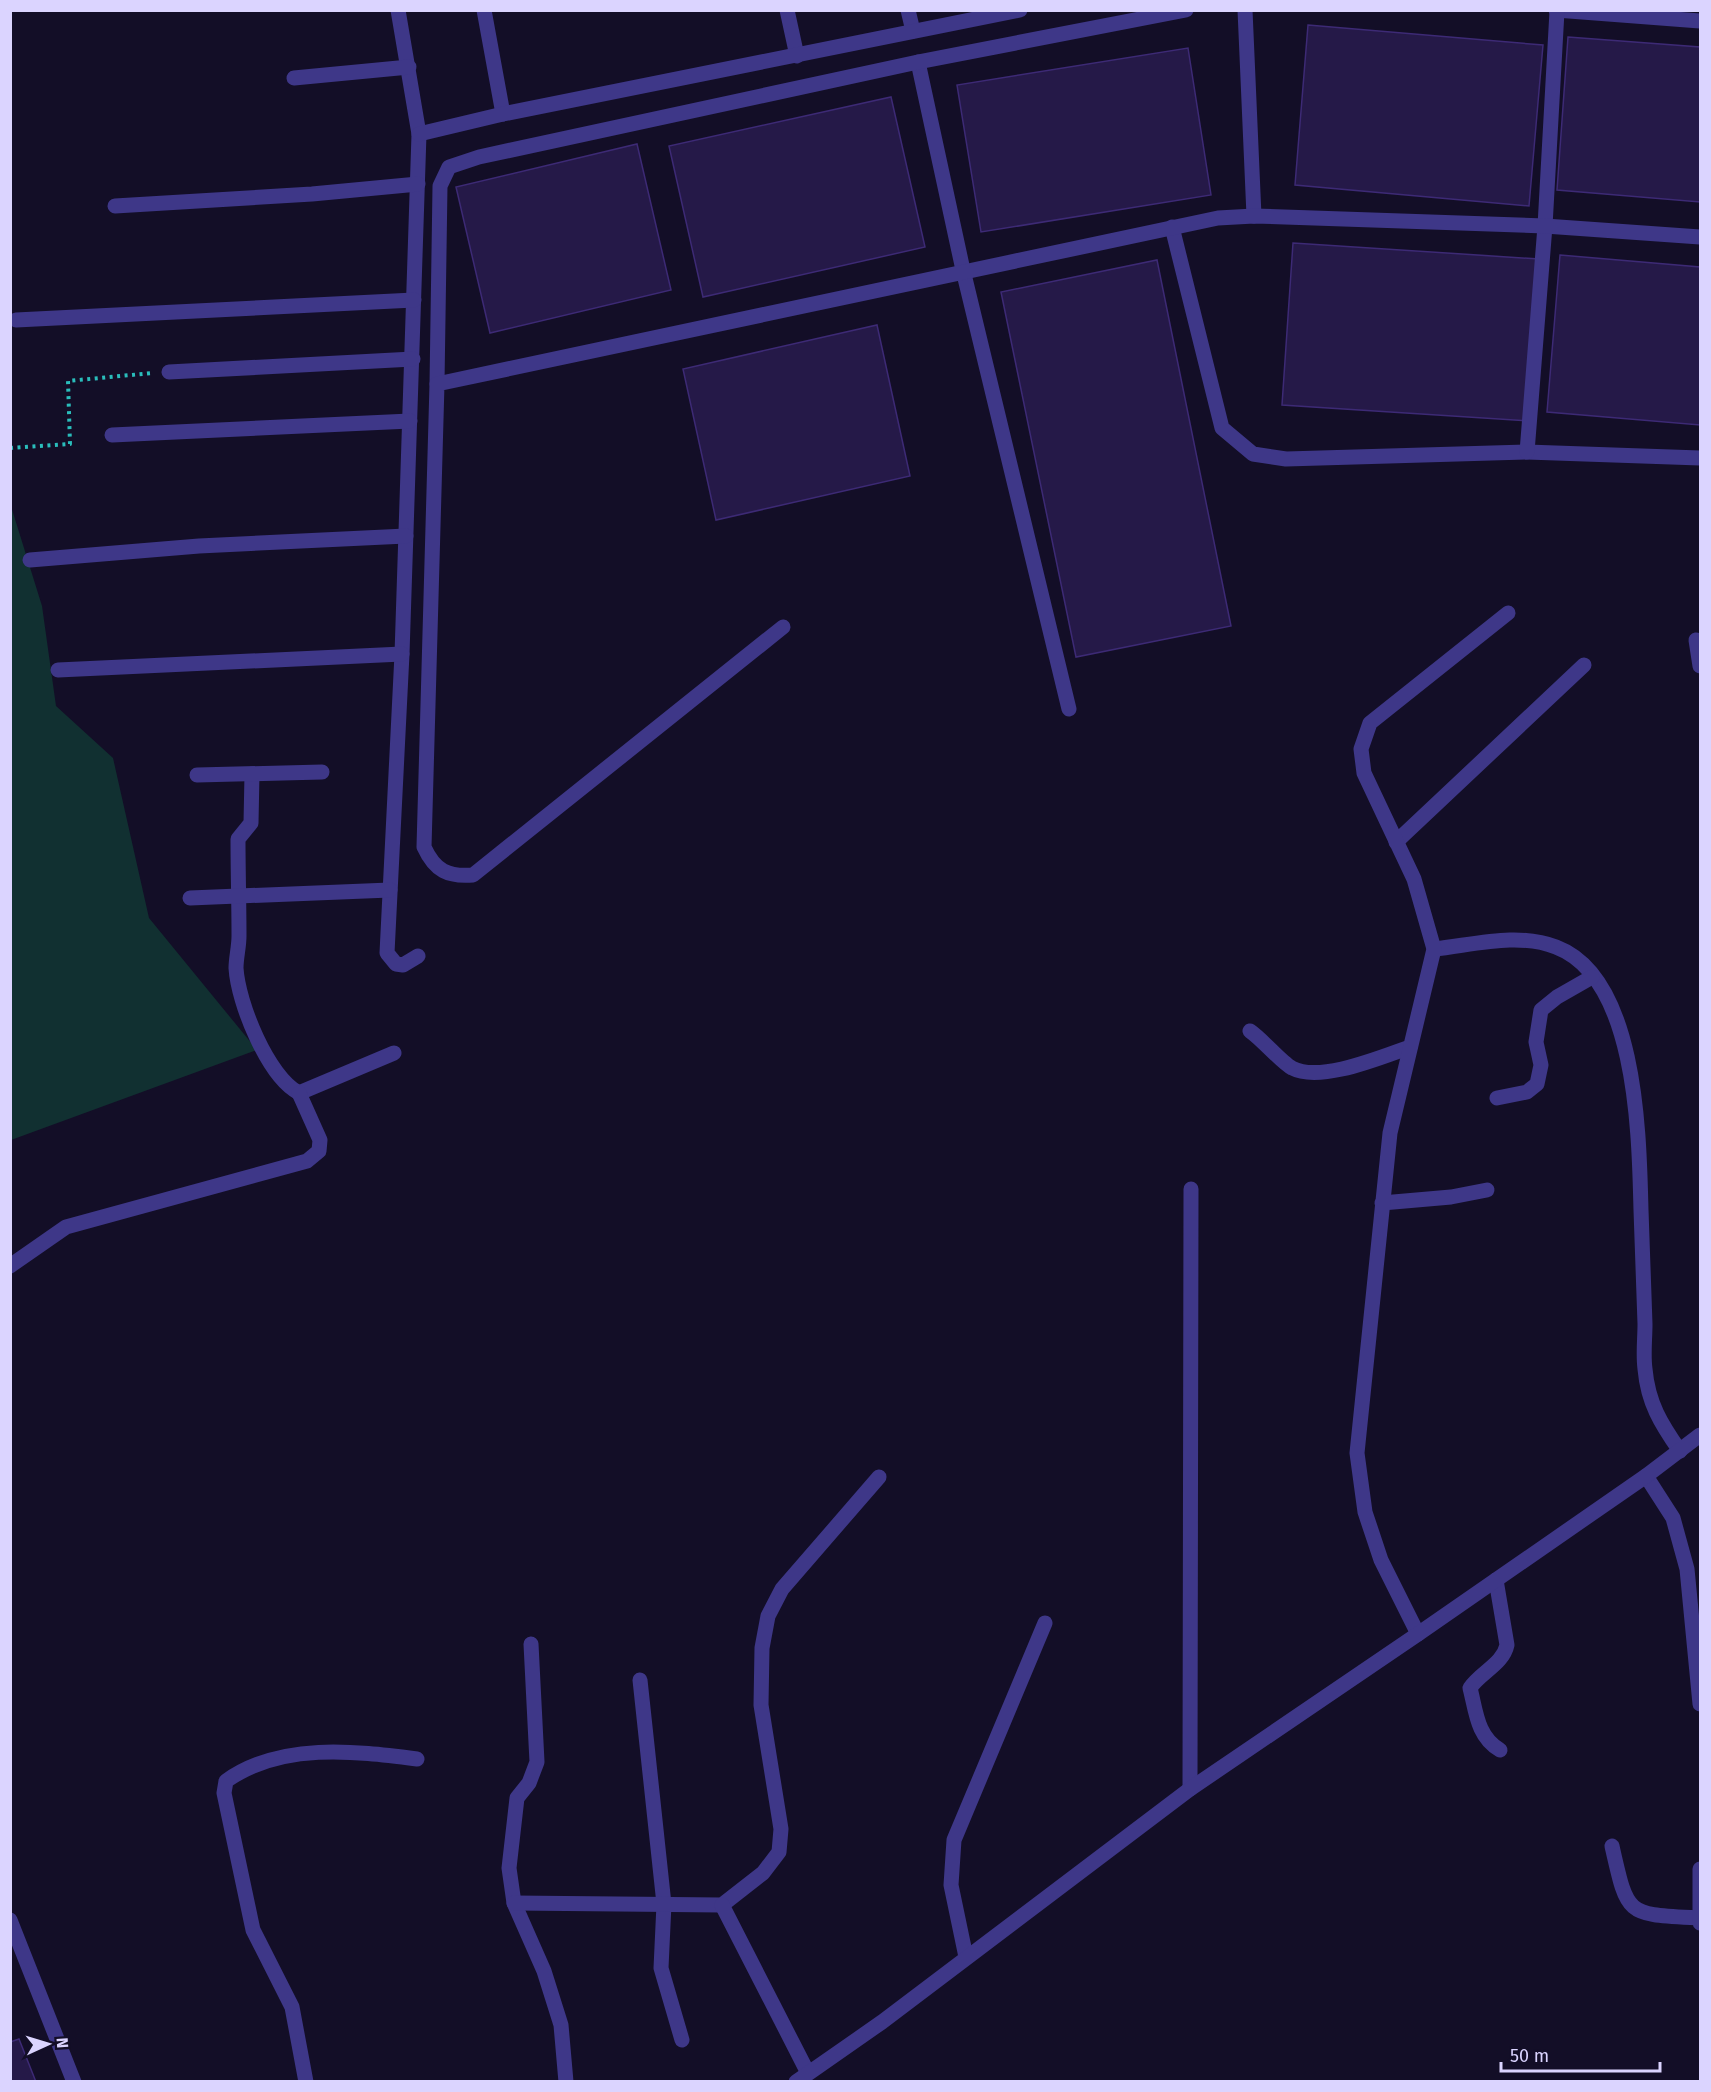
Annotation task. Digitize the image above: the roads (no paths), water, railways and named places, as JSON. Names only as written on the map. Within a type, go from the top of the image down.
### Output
[{"type":"street","points":[[398,10],[419,134],[402,654],[387,953],[396,964],[403,965],[418,956]]},
{"type":"street","points":[[484,10],[503,114]]},
{"type":"street","points":[[788,10],[797,56]]},
{"type":"street","points":[[908,10],[912,31]]},
{"type":"street","points":[[419,134],[503,114],[1020,10]]},
{"type":"street","points":[[783,627],[473,875],[458,876],[441,872],[430,861],[424,847],[440,186],[448,167],[479,157],[918,62],[1186,10]]},
{"type":"street","points":[[1245,10],[1254,216]]},
{"type":"street","points":[[1527,452],[1545,226],[1557,11],[1701,21]]},
{"type":"street","points":[[918,62],[963,270],[1069,709]]},
{"type":"street","points":[[294,78],[409,67]]},
{"type":"street","points":[[115,206],[312,194],[418,184]]},
{"type":"street","points":[[437,384],[963,270],[1218,218],[1254,216],[1545,226],[1701,237]]},
{"type":"street","points":[[1172,227],[1222,428],[1253,454],[1286,459],[1527,452],[1701,458]]},
{"type":"street","points":[[16,320],[414,300]]},
{"type":"street","points":[[169,372],[413,359]]},
{"type":"street","points":[[112,435],[410,421]]},
{"type":"street","points":[[30,560],[199,546],[406,536]]},
{"type":"street","points":[[1418,1634],[1382,1560],[1365,1512],[1357,1453],[1390,1133],[1434,949],[1414,879],[1364,773],[1361,748],[1370,723],[1508,613]]},
{"type":"street","points":[[1696,640],[1701,666]]},
{"type":"street","points":[[58,670],[402,654]]},
{"type":"street","points":[[1396,842],[1584,665]]},
{"type":"street","points":[[197,775],[322,772]]},
{"type":"street","points":[[10,1266],[66,1227],[307,1161],[319,1151],[320,1140],[299,1093],[289,1088],[275,1072],[242,999],[236,969],[239,938],[238,839],[251,823],[252,774]]},
{"type":"street","points":[[190,898],[390,891]]},
{"type":"street","points":[[1434,949],[1510,940],[1533,941],[1557,947],[1575,959],[1608,999],[1626,1050],[1638,1112],[1645,1370],[1656,1417],[1680,1451]]},
{"type":"street","points":[[1497,1098],[1527,1092],[1537,1084],[1541,1065],[1536,1042],[1541,1010],[1557,997],[1592,977]]},
{"type":"street","points":[[1250,1030],[1267,1042],[1291,1068],[1310,1074],[1355,1065],[1410,1047]]},
{"type":"street","points":[[299,1093],[394,1053]]},
{"type":"street","points":[[1190,1789],[1191,1189]]},
{"type":"street","points":[[1382,1203],[1451,1197],[1487,1190]]},
{"type":"street","points":[[723,1905],[802,2078],[882,2022],[1190,1789],[1496,1580],[1701,1435]]},
{"type":"street","points":[[1646,1476],[1673,1518],[1687,1569],[1701,1704]]},
{"type":"street","points":[[514,1903],[723,1905],[763,1874],[779,1852],[781,1829],[761,1705],[762,1648],[768,1616],[782,1589],[879,1477]]},
{"type":"street","points":[[1496,1580],[1507,1645],[1505,1654],[1478,1675],[1470,1688],[1477,1721],[1486,1741],[1500,1750]]},
{"type":"street","points":[[966,1957],[951,1885],[954,1840],[1045,1623]]},
{"type":"street","points":[[531,1644],[537,1762],[529,1783],[517,1798],[508,1868],[514,1903],[544,1971],[561,2025],[566,2082]]},
{"type":"street","points":[[640,1680],[664,1904],[661,1968],[682,2040]]},
{"type":"street","points":[[306,2082],[292,2007],[253,1930],[224,1793],[226,1781],[270,1759],[343,1750],[417,1759]]},
{"type":"street","points":[[1612,1846],[1623,1892],[1634,1910],[1652,1915],[1700,1920],[1701,1869]]},
{"type":"street","points":[[10,1920],[74,2082]]}]
